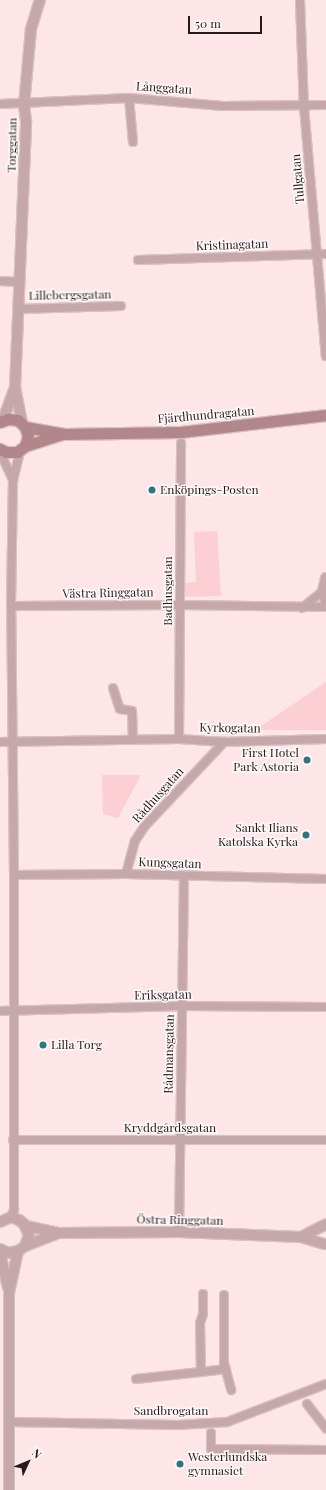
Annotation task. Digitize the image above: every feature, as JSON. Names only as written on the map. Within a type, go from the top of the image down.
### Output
[{"type":"main road","name":"Fjärdhundragatan","points":[[1,422],[13,419],[24,425],[64,434],[181,432],[326,415]]},
{"type":"main road","points":[[23,447],[28,436],[24,425]]},
{"type":"main road","name":"Fjärdhundragatan","points":[[0,449],[12,453],[23,447],[64,434]]},
{"type":"street","name":"Torggatan","points":[[24,425],[15,388],[26,121],[24,105],[31,29],[40,0]]},
{"type":"street","name":"Tullgatan","points":[[300,0],[304,107],[326,356]]},
{"type":"street","name":"Långgatan","points":[[0,104],[24,105],[130,98],[223,106],[304,107],[326,105]]},
{"type":"street","points":[[130,98],[133,142]]},
{"type":"street","name":"Kristinagatan","points":[[138,260],[317,256],[326,254]]},
{"type":"street","name":"Lillebergsgatan","points":[[0,281],[19,282]]},
{"type":"street","name":"Lillebergsgatan","points":[[19,309],[121,306]]},
{"type":"street","name":"Torggatan","points":[[1,422],[15,388]]},
{"type":"street","name":"Badhusgatan","points":[[179,739],[181,443]]},
{"type":"street","points":[[0,1222],[12,1218],[14,875],[11,606],[13,480],[23,447]]},
{"type":"street","points":[[0,452],[13,480]]},
{"type":"street","points":[[326,578],[323,591],[326,602]]},
{"type":"street","points":[[302,608],[323,591]]},
{"type":"street","name":"Västra Ringgatan","points":[[11,606],[180,605],[302,608],[326,607]]},
{"type":"street","points":[[113,688],[120,709],[132,711],[133,740]]},
{"type":"street","name":"Kyrkogatan","points":[[0,742],[179,739],[224,742],[326,739]]},
{"type":"street","name":"Rådhusgatan","points":[[126,874],[135,841],[144,828],[224,742]]},
{"type":"street","name":"Kungsgatan","points":[[14,875],[126,874],[326,878]]},
{"type":"street","name":"Rådmansgatan","points":[[179,1232],[179,1141],[184,876]]},
{"type":"street","name":"Eriksgatan","points":[[0,1011],[182,1006],[326,1007]]},
{"type":"street","name":"Kryddgårdsgatan","points":[[13,1140],[326,1140]]},
{"type":"street","name":"Östra Ringgatan","points":[[12,1218],[26,1226],[59,1233],[179,1232],[301,1237],[325,1245]]},
{"type":"street","points":[[325,1245],[322,1237],[326,1224]]},
{"type":"street","name":"Östra Ringgatan","points":[[301,1237],[326,1224]]},
{"type":"street","points":[[9,1293],[22,1249],[28,1235],[26,1226]]},
{"type":"street","name":"Östra Ringgatan","points":[[22,1249],[59,1233]]},
{"type":"street","points":[[0,1249],[8,1253],[22,1249]]},
{"type":"street","points":[[0,1253],[9,1293],[9,1490]]},
{"type":"street","points":[[201,1372],[200,1323],[203,1294]]},
{"type":"street","points":[[224,1295],[226,1369],[231,1390]]},
{"type":"street","points":[[136,1379],[226,1369]]},
{"type":"street","name":"Sandbrogatan","points":[[10,1422],[178,1425],[227,1422],[326,1384]]},
{"type":"street","points":[[307,1404],[326,1428]]},
{"type":"street","points":[[211,1433],[211,1450],[326,1450]]},
{"type":"shaded area","points":[[217,531],[221,596],[185,597],[184,583],[196,582],[194,532]]},
{"type":"shaded area","points":[[326,682],[326,730],[255,730]]},
{"type":"shaded area","points":[[102,775],[141,775],[118,818],[103,814]]},
{"type":"place","name":"Enköpings-Posten","points":[[152,490]]},
{"type":"place","name":"First Hotel Park Astoria","points":[[307,760]]},
{"type":"place","name":"Sankt Ilians Katolska Kyrka","points":[[306,835]]},
{"type":"place","name":"Lilla Torg","points":[[43,1045]]},
{"type":"place","name":"Westerlundska gymnasiet","points":[[180,1464]]}]
